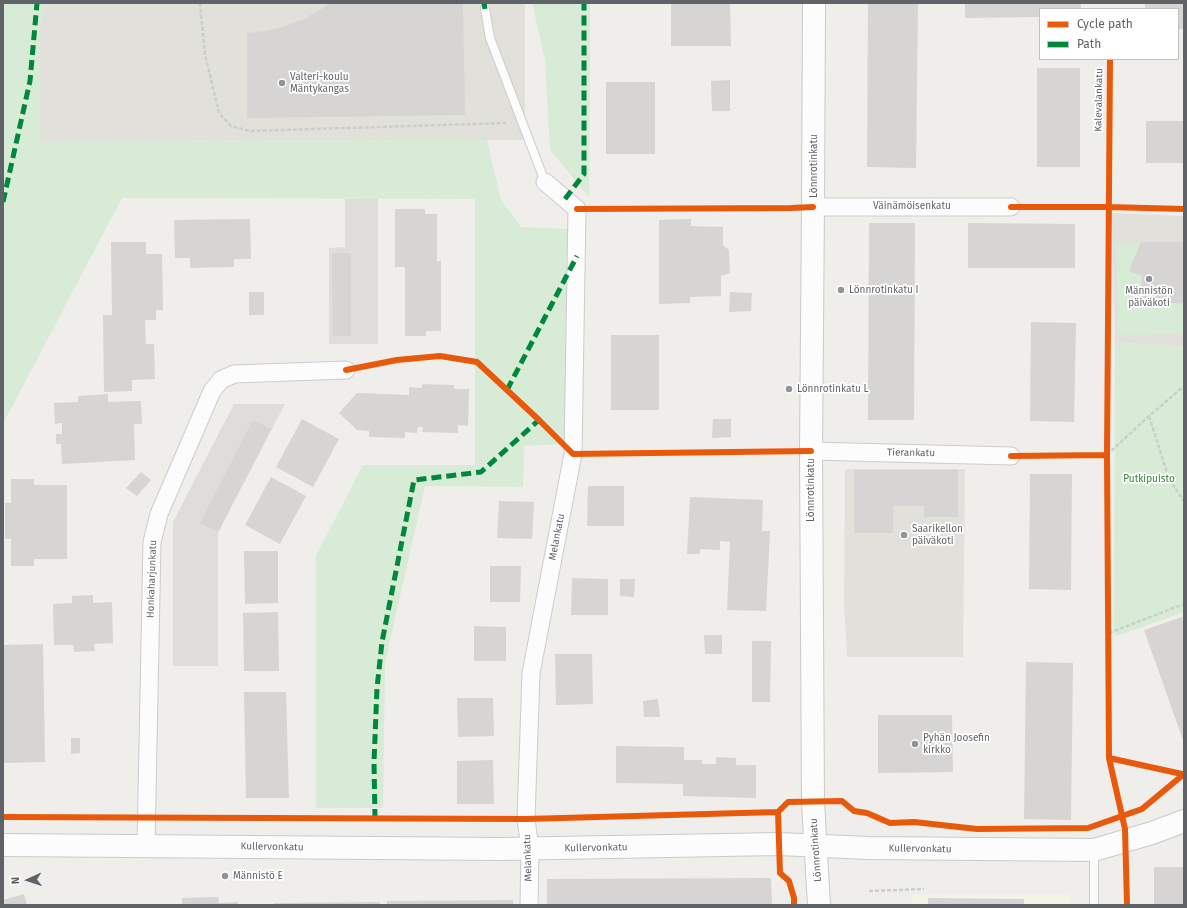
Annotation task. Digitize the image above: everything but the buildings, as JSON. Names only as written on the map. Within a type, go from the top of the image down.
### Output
[{"type":"main road","name":"Lönnrotinkatu","points":[[814,3],[814,207],[811,451],[813,802],[819,905]]},
{"type":"main road","name":"Kullervonkatu","points":[[3,845],[530,849],[771,844],[868,848],[1100,848],[1152,833],[1184,820]]},
{"type":"street","name":"Melankatu","points":[[529,905],[530,849],[526,819],[531,673],[573,454],[577,209],[546,182]]},
{"type":"street","name":"Väinämöisenkatu","points":[[814,207],[1011,207]]},
{"type":"street","name":"Honkaharjunkatu","points":[[146,846],[152,542],[159,514],[212,391],[221,380],[234,374],[346,370]]},
{"type":"street","name":"Tierankatu","points":[[811,451],[1011,456]]},
{"type":"lane","points":[[485,9],[490,38],[546,182]]},
{"type":"lane","points":[[1094,905],[1100,848]]},
{"type":"path","points":[[200,3],[204,54],[218,113],[231,126],[250,131],[523,122]]},
{"type":"path","points":[[1100,455],[1107,455],[1184,386]]},
{"type":"path","points":[[1149,416],[1169,479],[1184,501]]},
{"type":"path","points":[[1107,447],[1107,462]]},
{"type":"path","points":[[1109,633],[1184,604]]},
{"type":"path","points":[[1109,625],[1109,640]]},
{"type":"path","points":[[869,891],[924,889]]},
{"type":"shaded area","name":"Valteri-koulu Mäntykangas","points":[[46,3],[525,3],[525,140],[40,141],[40,25]]},
{"type":"shaded area","points":[[378,198],[378,344],[329,344],[329,248],[345,247],[345,199]]},
{"type":"shaded area","name":"Männistön päiväkoti","points":[[1112,213],[1184,216],[1184,347],[1115,342]]},
{"type":"shaded area","points":[[234,404],[285,404],[218,533],[218,666],[173,666],[173,522]]},
{"type":"shaded area","name":"Saarikellon päiväkoti","points":[[845,469],[965,469],[963,657],[847,657],[844,601]]},
{"type":"shaded area","points":[[912,895],[1071,895],[1071,905],[912,905]]},
{"type":"green space","points":[[3,3],[46,3],[40,25],[40,141],[487,140],[501,200],[521,227],[568,229],[569,444],[524,446],[523,487],[425,486],[385,663],[383,808],[316,808],[316,556],[363,465],[475,465],[475,199],[122,198],[3,424]]},
{"type":"green space","points":[[532,3],[590,3],[589,197],[550,150],[545,60]]},
{"type":"green space","points":[[1141,242],[1129,271],[1142,276],[1140,300],[1184,304],[1184,334],[1118,335],[1116,243]]},
{"type":"green space","name":"Putkipuisto","points":[[1115,342],[1184,347],[1184,612],[1114,637]]},
{"type":"marked path","points":[[3,202],[30,81],[37,3]]},
{"type":"marked path","points":[[484,3],[485,9]]},
{"type":"marked path","points":[[565,199],[584,174],[584,3]]},
{"type":"marked path","points":[[507,390],[577,256]]},
{"type":"marked path","points":[[375,819],[374,762],[377,688],[382,642],[414,480],[481,472],[539,420]]},
{"type":"cycle path","name":"Kalevalankatu","points":[[1110,60],[1107,455],[1109,758],[1125,829],[1127,905]]},
{"type":"cycle path","points":[[577,209],[813,207]]},
{"type":"cycle path","points":[[1011,207],[1184,209]]},
{"type":"cycle path","points":[[346,370],[397,360],[440,356],[477,362],[573,454],[811,451]]},
{"type":"cycle path","points":[[1011,456],[1107,455]]},
{"type":"cycle path","points":[[1109,758],[1182,774]]},
{"type":"cycle path","points":[[3,817],[526,819],[778,812],[788,802],[842,801],[854,811],[867,813],[890,823],[914,822],[977,829],[1088,828],[1142,809],[1184,774]]},
{"type":"cycle path","points":[[778,812],[780,873],[789,881],[794,898],[794,905]]},
{"type":"place","name":"Valteri-koulu Mäntykangas","points":[[282,83]]},
{"type":"place","name":"Männistön päiväkoti","points":[[1149,279]]},
{"type":"place","name":"Lönnrotinkatu I","points":[[841,290]]},
{"type":"place","name":"Lönnrotinkatu L","points":[[789,389]]},
{"type":"place","name":"Saarikellon päiväkoti","points":[[904,535]]},
{"type":"place","name":"Pyhän Joosefin kirkko","points":[[915,744]]},
{"type":"place","name":"Männistö E","points":[[225,876]]}]
